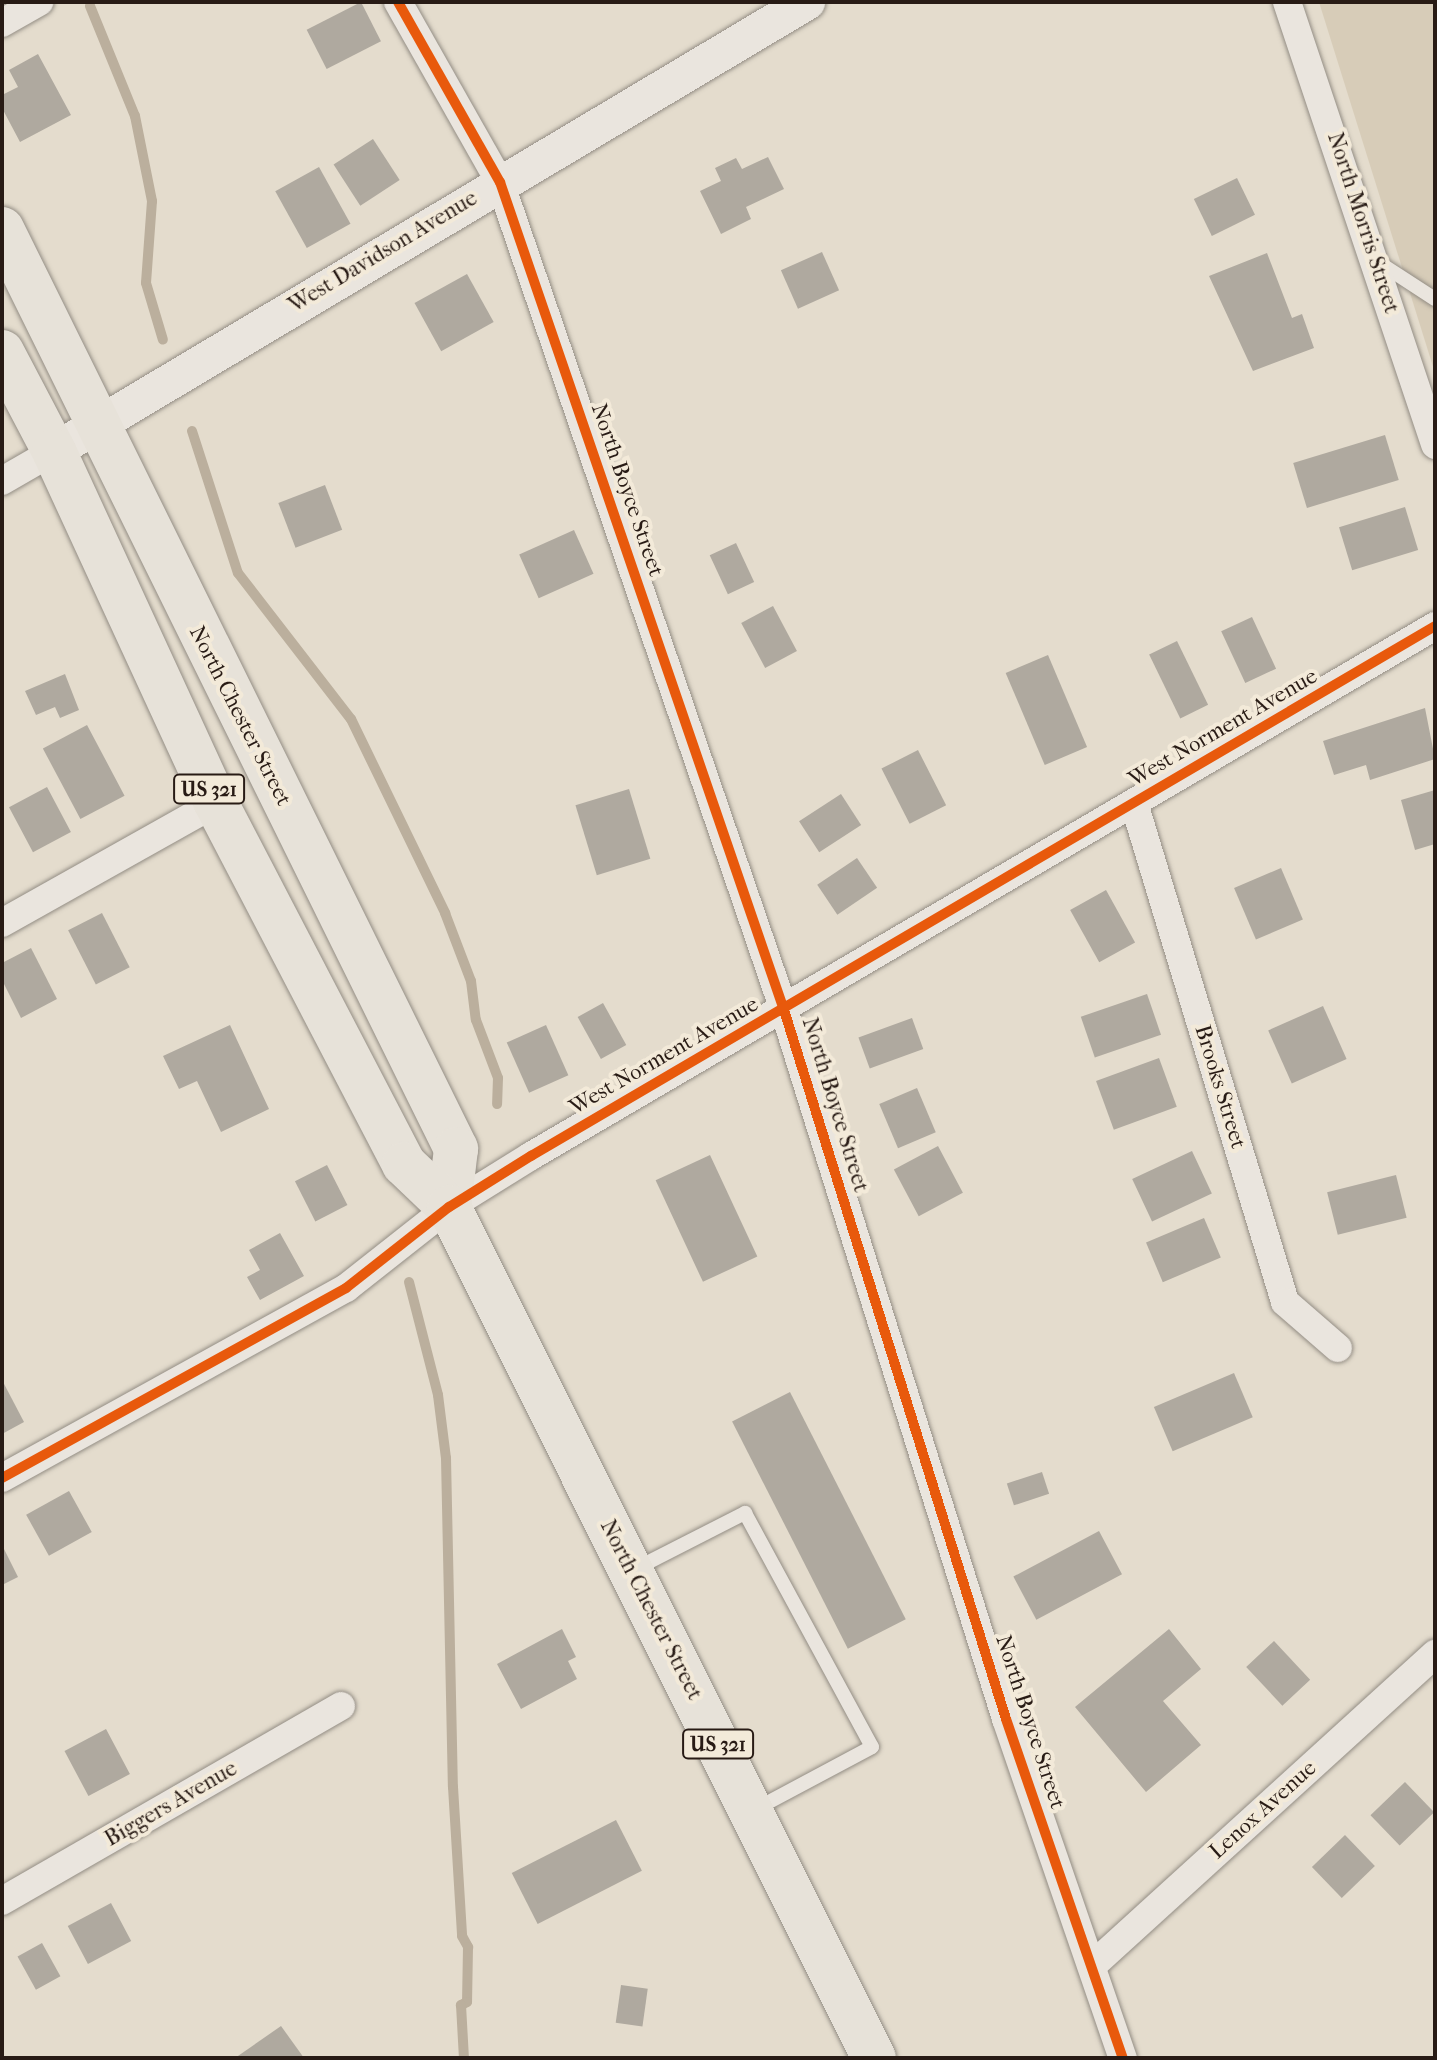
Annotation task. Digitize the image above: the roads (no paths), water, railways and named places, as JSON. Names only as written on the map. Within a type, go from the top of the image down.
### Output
[{"type":"main road","name":"North Chester Street","points":[[2,229],[95,425],[456,1149],[449,1207]]},
{"type":"main road","name":"North Chester Street","points":[[2,352],[54,451],[216,803],[404,1164],[449,1207],[874,2058]]},
{"type":"street","points":[[2,23],[39,2]]},
{"type":"street","name":"North Boyce Street","points":[[398,2],[500,182],[784,1010],[1006,1719],[1123,2058]]},
{"type":"street","name":"West Davidson Avenue","points":[[2,481],[807,2]]},
{"type":"street","name":"North Morris Street","points":[[1287,2],[1376,260],[1435,445]]},
{"type":"street","name":"West Norment Avenue","points":[[2,1478],[346,1288],[449,1207],[1435,626]]},
{"type":"street","points":[[2,923],[216,803]]},
{"type":"street","name":"Brooks Street","points":[[1134,803],[1285,1302],[1338,1348]]},
{"type":"street","name":"Lenox Avenue","points":[[1092,1966],[1435,1654]]},
{"type":"street","name":"Biggers Avenue","points":[[2,1901],[341,1706]]},
{"type":"lane","points":[[1376,260],[1435,299]]},
{"type":"lane","points":[[632,1571],[745,1513],[872,1747],[752,1811]]},
{"type":"waterway","points":[[90,6],[135,116],[152,201],[146,283],[163,340]]},
{"type":"waterway","points":[[192,431],[238,573],[351,719],[445,913],[471,981],[476,1020],[498,1078],[497,1104]]},
{"type":"waterway","points":[[409,1282],[438,1395],[446,1458],[453,1787],[462,1936],[468,1947],[467,2002],[461,2005],[464,2058]]}]
